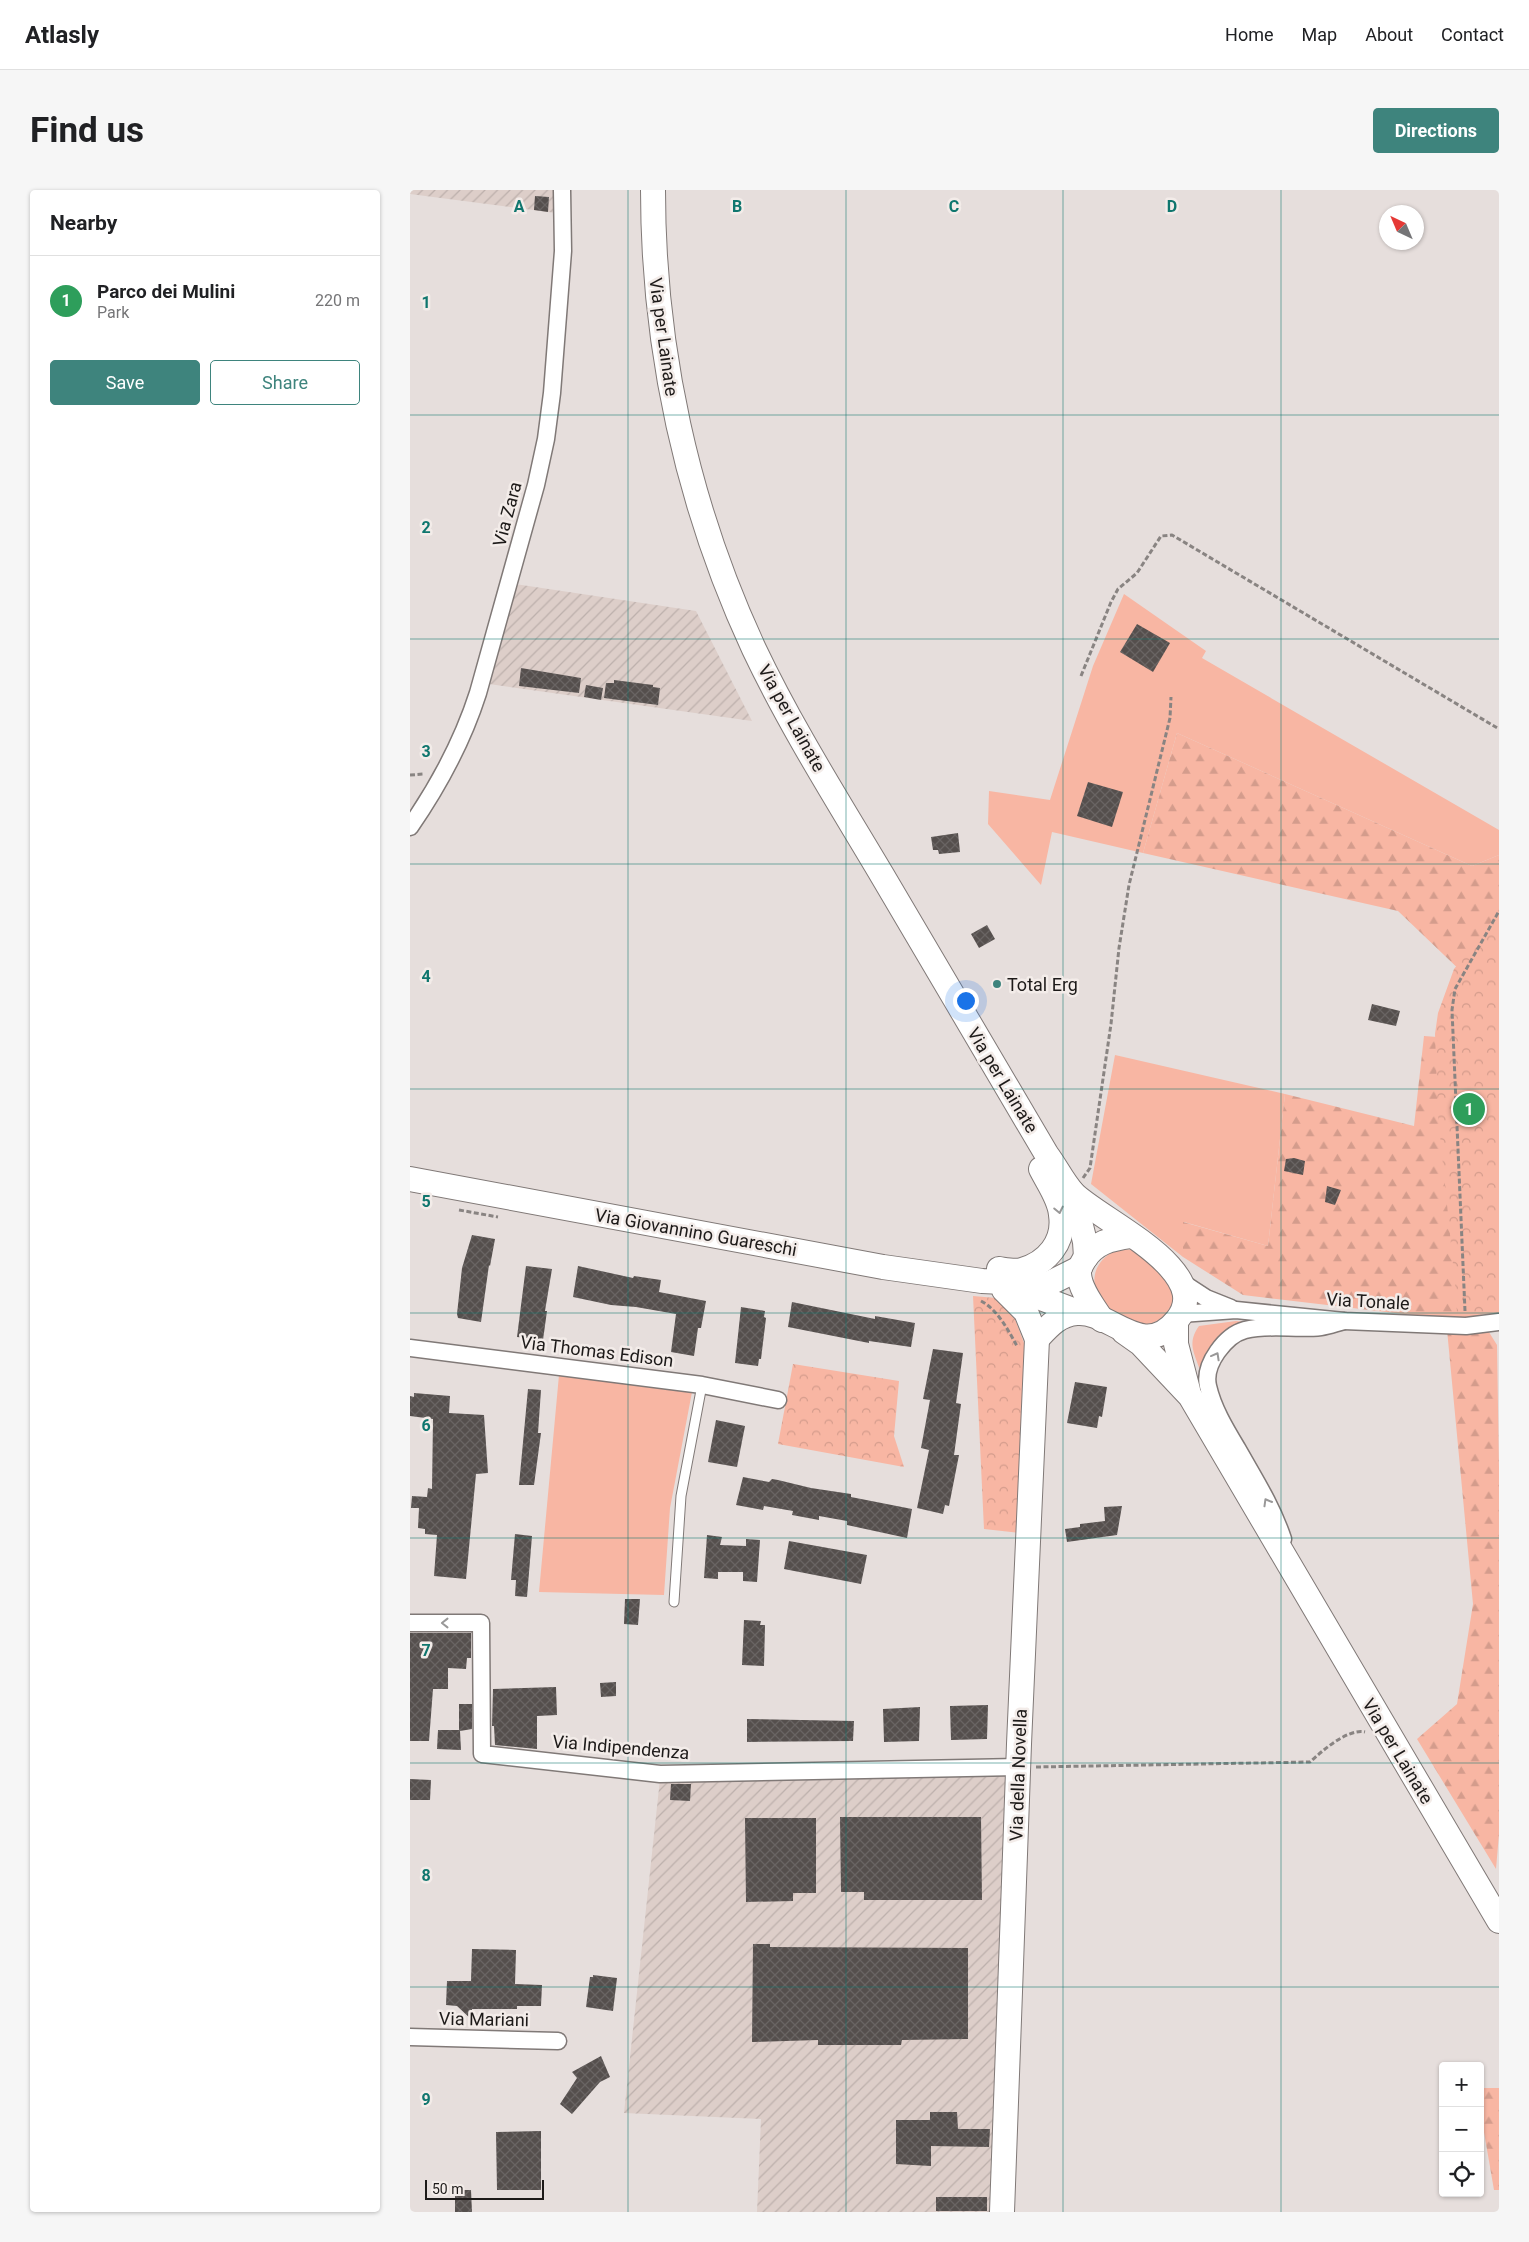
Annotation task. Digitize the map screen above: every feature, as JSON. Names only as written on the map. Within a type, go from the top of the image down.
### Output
[{"type":"street","name":"Via Zara","points":[[410,828],[441,780],[466,729],[481,684],[540,470],[552,393],[562,250],[562,190]]},
{"type":"street","name":"Via per Lainate","points":[[653,190],[657,294],[672,394],[695,492],[728,587],[754,649],[784,709],[1047,1155],[1073,1193],[1131,1236]]},
{"type":"street","points":[[883,1267],[912,1255],[1020,1271],[1039,1263],[1051,1254],[1060,1234],[1062,1215],[1056,1197],[975,1050],[971,1026]]},
{"type":"street","name":"Via Giovannino Guareschi","points":[[410,1180],[883,1267],[981,1290]]},
{"type":"street","name":"Via per Lainate","points":[[1073,1193],[1086,1242],[1083,1262]]},
{"type":"street","points":[[1109,1323],[1083,1287],[1078,1274],[1083,1262],[1093,1248],[1105,1241],[1131,1236],[1168,1263],[1180,1281],[1185,1300],[1179,1318],[1236,1310]]},
{"type":"street","points":[[981,1290],[1044,1291],[1083,1262]]},
{"type":"street","points":[[1180,1281],[1206,1298],[1236,1310]]},
{"type":"street","points":[[981,1290],[1044,1291]]},
{"type":"street","points":[[1004,1290],[1026,1312],[1034,1332],[1057,1319],[1078,1312]]},
{"type":"street","name":"Via per Lainate","points":[[1044,1291],[1078,1312],[1088,1314],[1144,1336],[1156,1336],[1179,1318]]},
{"type":"street","name":"Via della Novella","points":[[1002,2212],[1034,1332],[1044,1291]]},
{"type":"street","name":"Via Tonale","points":[[1236,1310],[1344,1322],[1466,1326],[1499,1322]]},
{"type":"street","name":"Via per Lainate","points":[[1179,1318],[1176,1344],[1190,1396]]},
{"type":"street","name":"Via per Lainate","points":[[1297,1580],[1274,1513],[1219,1416],[1208,1384],[1215,1354],[1231,1336],[1245,1330],[1322,1327],[1344,1322]]},
{"type":"street","name":"Via per Lainate","points":[[1109,1323],[1141,1344],[1190,1396],[1499,1921]]},
{"type":"street","name":"Via Thomas Edison","points":[[410,1348],[702,1385],[778,1400]]},
{"type":"street","name":"Via Indipendenza","points":[[410,1623],[481,1623],[482,1754],[660,1774],[1018,1767]]},
{"type":"street","name":"Via Mariani","points":[[410,2037],[558,2041]]},
{"type":"lane","points":[[674,1602],[681,1496],[702,1385]]},
{"type":"path","points":[[1081,676],[1118,589],[1137,573],[1161,536],[1172,535],[1499,729]]},
{"type":"path","points":[[1073,1193],[1090,1168],[1126,903],[1170,718],[1171,697]]},
{"type":"path","points":[[1466,1326],[1452,1010],[1455,989],[1499,912]]},
{"type":"path","points":[[457,1209],[505,1218]]},
{"type":"path","points":[[981,1290],[987,1304],[1005,1324],[1017,1346],[1019,1355]]},
{"type":"path","points":[[1018,1767],[1310,1762],[1332,1744],[1360,1731],[1390,1737]]},
{"type":"shaded area","points":[[410,190],[556,190],[556,213],[410,194]]},
{"type":"shaded area","points":[[515,584],[696,611],[752,721],[489,684]]},
{"type":"shaded area","points":[[1013,1773],[998,2212],[757,2212],[761,2119],[624,2113],[660,1779]]},
{"type":"green space","points":[[1124,594],[1206,651],[1202,658],[1499,830],[1499,855],[1472,866],[1177,733],[1143,853],[1052,832],[1041,885],[988,824],[989,791],[1050,800],[1093,666]]},
{"type":"green space","points":[[1177,733],[1472,866],[1499,855],[1499,931],[1466,976],[1398,911],[1143,853]]},
{"type":"green space","points":[[1499,912],[1499,1313],[1457,1317],[1438,1115],[1435,1034],[1438,1013],[1454,969]]},
{"type":"green space","points":[[1424,1036],[1451,1038],[1474,1308],[1497,1345],[1499,1834],[1496,1869],[1417,1739],[1457,1704],[1473,1604],[1446,1319],[1243,1295],[1183,1257],[1183,1222],[1268,1246],[1285,1094],[1414,1126]]},
{"type":"green space","points":[[1115,1055],[1285,1094],[1268,1246],[1184,1222],[1183,1257],[1091,1184]]},
{"type":"green space","points":[[1117,1249],[1139,1252],[1147,1256],[1159,1268],[1175,1296],[1164,1316],[1148,1324],[1129,1322],[1113,1313],[1100,1299],[1094,1282],[1099,1264]]},
{"type":"green space","points":[[973,1296],[996,1298],[1015,1319],[1027,1351],[1021,1533],[984,1529]]},
{"type":"green space","points":[[1236,1321],[1247,1322],[1209,1351],[1200,1370],[1192,1343],[1199,1326]]},
{"type":"green space","points":[[793,1364],[899,1381],[894,1436],[904,1467],[778,1444]]},
{"type":"green space","points":[[559,1375],[692,1392],[670,1508],[664,1595],[539,1592]]},
{"type":"green space","points":[[1484,2088],[1499,2088],[1499,2190],[1494,2190],[1484,2132]]},
{"type":"building","points":[[535,196],[549,197],[548,212],[534,210]]},
{"type":"building","points":[[1137,624],[1170,643],[1153,672],[1120,652]]},
{"type":"building","points":[[521,668],[581,678],[579,693],[519,686]]},
{"type":"building","points":[[614,680],[653,685],[653,687],[660,688],[658,705],[604,698],[606,683],[614,683]]},
{"type":"building","points":[[586,685],[603,688],[601,700],[584,697]]},
{"type":"building","points":[[1088,782],[1123,792],[1112,827],[1077,816]]},
{"type":"building","points":[[958,833],[960,852],[939,854],[938,850],[933,850],[931,837]]},
{"type":"building","points":[[987,925],[995,939],[979,948],[971,934]]},
{"type":"building","points":[[1372,1004],[1400,1011],[1396,1026],[1368,1020]]},
{"type":"building","points":[[1294,1158],[1305,1161],[1303,1175],[1284,1171],[1286,1159]]},
{"type":"building","points":[[1327,1186],[1341,1190],[1335,1205],[1325,1202]]},
{"type":"building","points":[[472,1235],[495,1239],[489,1265],[481,1322],[458,1318],[457,1314],[462,1268]]},
{"type":"building","points":[[526,1266],[552,1269],[545,1311],[547,1311],[543,1340],[517,1337]]},
{"type":"building","points":[[578,1266],[633,1278],[634,1276],[661,1280],[659,1292],[706,1301],[701,1328],[698,1328],[694,1356],[671,1352],[676,1314],[611,1305],[573,1297]]},
{"type":"building","points":[[792,1302],[875,1319],[875,1316],[915,1323],[911,1347],[869,1341],[869,1343],[788,1327]]},
{"type":"building","points":[[741,1307],[765,1311],[764,1317],[766,1318],[761,1359],[759,1359],[758,1366],[735,1363]]},
{"type":"building","points":[[933,1349],[963,1353],[956,1403],[961,1404],[954,1455],[959,1455],[949,1506],[945,1505],[943,1514],[917,1508],[929,1450],[921,1448],[930,1400],[923,1399]]},
{"type":"building","points":[[1075,1382],[1107,1387],[1102,1417],[1099,1416],[1097,1428],[1067,1423]]},
{"type":"building","points":[[528,1389],[541,1390],[538,1433],[541,1433],[534,1485],[519,1485]]},
{"type":"building","points":[[414,1393],[450,1396],[449,1413],[484,1415],[488,1473],[476,1474],[466,1579],[434,1576],[437,1535],[425,1534],[425,1529],[418,1528],[419,1508],[411,1508],[412,1496],[427,1497],[428,1488],[432,1489],[433,1419],[410,1416],[410,1396],[414,1397]]},
{"type":"building","points":[[716,1420],[745,1426],[737,1467],[708,1462]]},
{"type":"building","points":[[743,1477],[769,1482],[772,1479],[778,1480],[811,1488],[851,1494],[851,1497],[912,1509],[907,1538],[847,1525],[847,1521],[819,1516],[819,1520],[792,1515],[793,1511],[764,1506],[763,1510],[736,1505]]},
{"type":"building","points":[[1122,1506],[1117,1535],[1067,1542],[1065,1529],[1080,1527],[1080,1524],[1105,1521],[1104,1507]]},
{"type":"building","points":[[515,1534],[532,1536],[527,1597],[515,1596],[516,1580],[511,1580]]},
{"type":"building","points":[[707,1535],[722,1537],[720,1545],[746,1546],[746,1539],[760,1540],[757,1582],[743,1581],[743,1572],[718,1572],[718,1579],[704,1578]]},
{"type":"building","points":[[789,1541],[867,1555],[861,1584],[784,1569]]},
{"type":"building","points":[[625,1599],[640,1599],[638,1625],[624,1624]]},
{"type":"building","points":[[744,1620],[761,1621],[760,1625],[765,1625],[764,1666],[742,1665]]},
{"type":"building","points":[[410,1633],[471,1633],[471,1658],[467,1658],[466,1669],[448,1668],[448,1689],[433,1689],[429,1741],[410,1741]]},
{"type":"building","points":[[616,1682],[616,1696],[601,1697],[600,1683]]},
{"type":"building","points":[[556,1687],[557,1715],[537,1716],[537,1749],[495,1745],[494,1726],[492,1726],[493,1689]]},
{"type":"building","points":[[459,1704],[472,1704],[472,1729],[460,1731],[461,1750],[437,1749],[438,1730],[459,1730]]},
{"type":"building","points":[[988,1705],[987,1739],[951,1740],[950,1706]]},
{"type":"building","points":[[920,1707],[919,1741],[884,1742],[883,1709]]},
{"type":"building","points":[[747,1719],[854,1721],[853,1741],[747,1742]]},
{"type":"building","points":[[410,1779],[431,1780],[430,1800],[410,1800]]},
{"type":"building","points":[[671,1784],[691,1784],[690,1801],[670,1800]]},
{"type":"building","points":[[840,1817],[981,1817],[982,1900],[864,1900],[864,1892],[841,1892]]},
{"type":"building","points":[[745,1818],[816,1818],[816,1893],[793,1893],[793,1901],[746,1902]]},
{"type":"building","points":[[753,1944],[770,1944],[770,1947],[968,1948],[968,2039],[902,2040],[901,2045],[818,2045],[818,2040],[752,2042]]},
{"type":"building","points":[[472,1949],[516,1950],[515,1984],[542,1985],[541,2006],[517,2006],[517,2009],[472,2009],[472,2020],[457,2006],[446,2005],[447,1981],[471,1981]]},
{"type":"building","points":[[593,1975],[617,1978],[613,2011],[586,2007],[590,1977],[593,1977]]},
{"type":"building","points":[[601,2056],[610,2077],[600,2082],[572,2114],[560,2104],[577,2078],[572,2072]]},
{"type":"building","points":[[930,2112],[957,2112],[958,2129],[990,2129],[989,2147],[931,2146],[931,2166],[896,2164],[896,2120],[930,2120]]},
{"type":"building","points":[[541,2131],[541,2190],[497,2190],[496,2132]]},
{"type":"building","points":[[455,2190],[471,2190],[472,2212],[455,2212]]},
{"type":"building","points":[[936,2197],[987,2197],[987,2211],[936,2211]]},
{"type":"place","name":"Total Erg","points":[[997,984]]},
{"type":"place","name":"Parco dei Mulini","points":[[1469,1109]]}]
